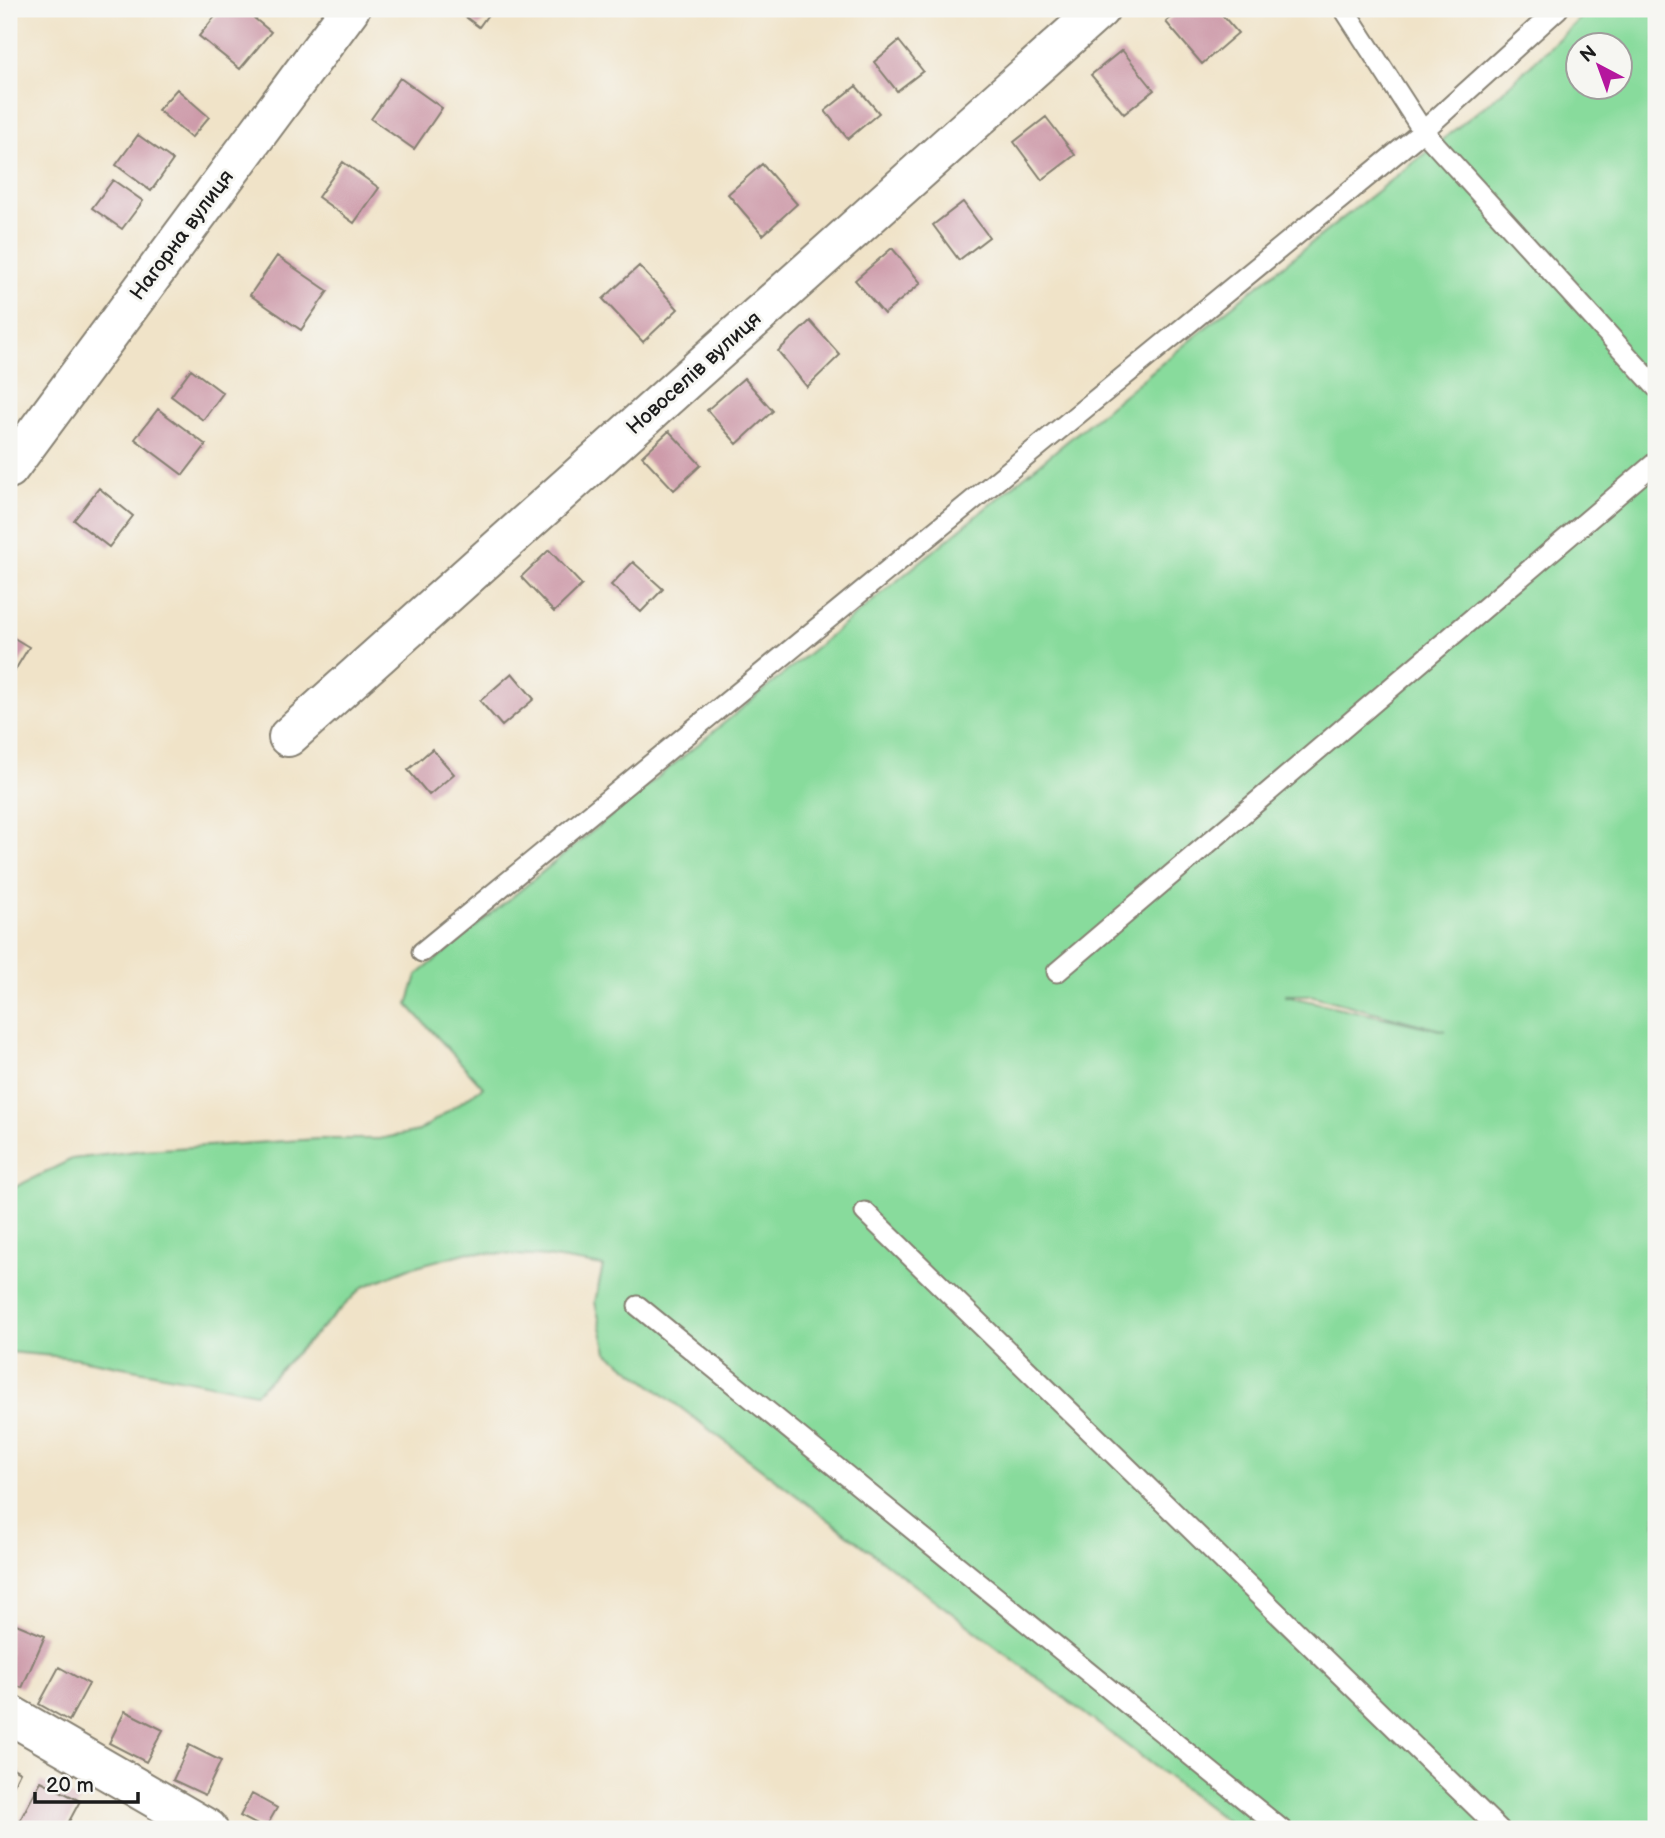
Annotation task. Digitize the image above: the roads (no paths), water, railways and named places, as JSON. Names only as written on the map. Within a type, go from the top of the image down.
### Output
[{"type":"street","name":"Нагорна вулиця","points":[[10,463],[350,9]]},
{"type":"street","name":"Новоселів вулиця","points":[[288,737],[1100,9]]},
{"type":"street","points":[[9,1714],[208,1829]]},
{"type":"lane","points":[[1344,9],[1423,131],[1656,387]]},
{"type":"lane","points":[[422,953],[1423,131],[1558,9]]},
{"type":"lane","points":[[1057,972],[1656,461]]},
{"type":"lane","points":[[865,1212],[1499,1829]]},
{"type":"lane","points":[[638,1306],[1281,1829]]}]
